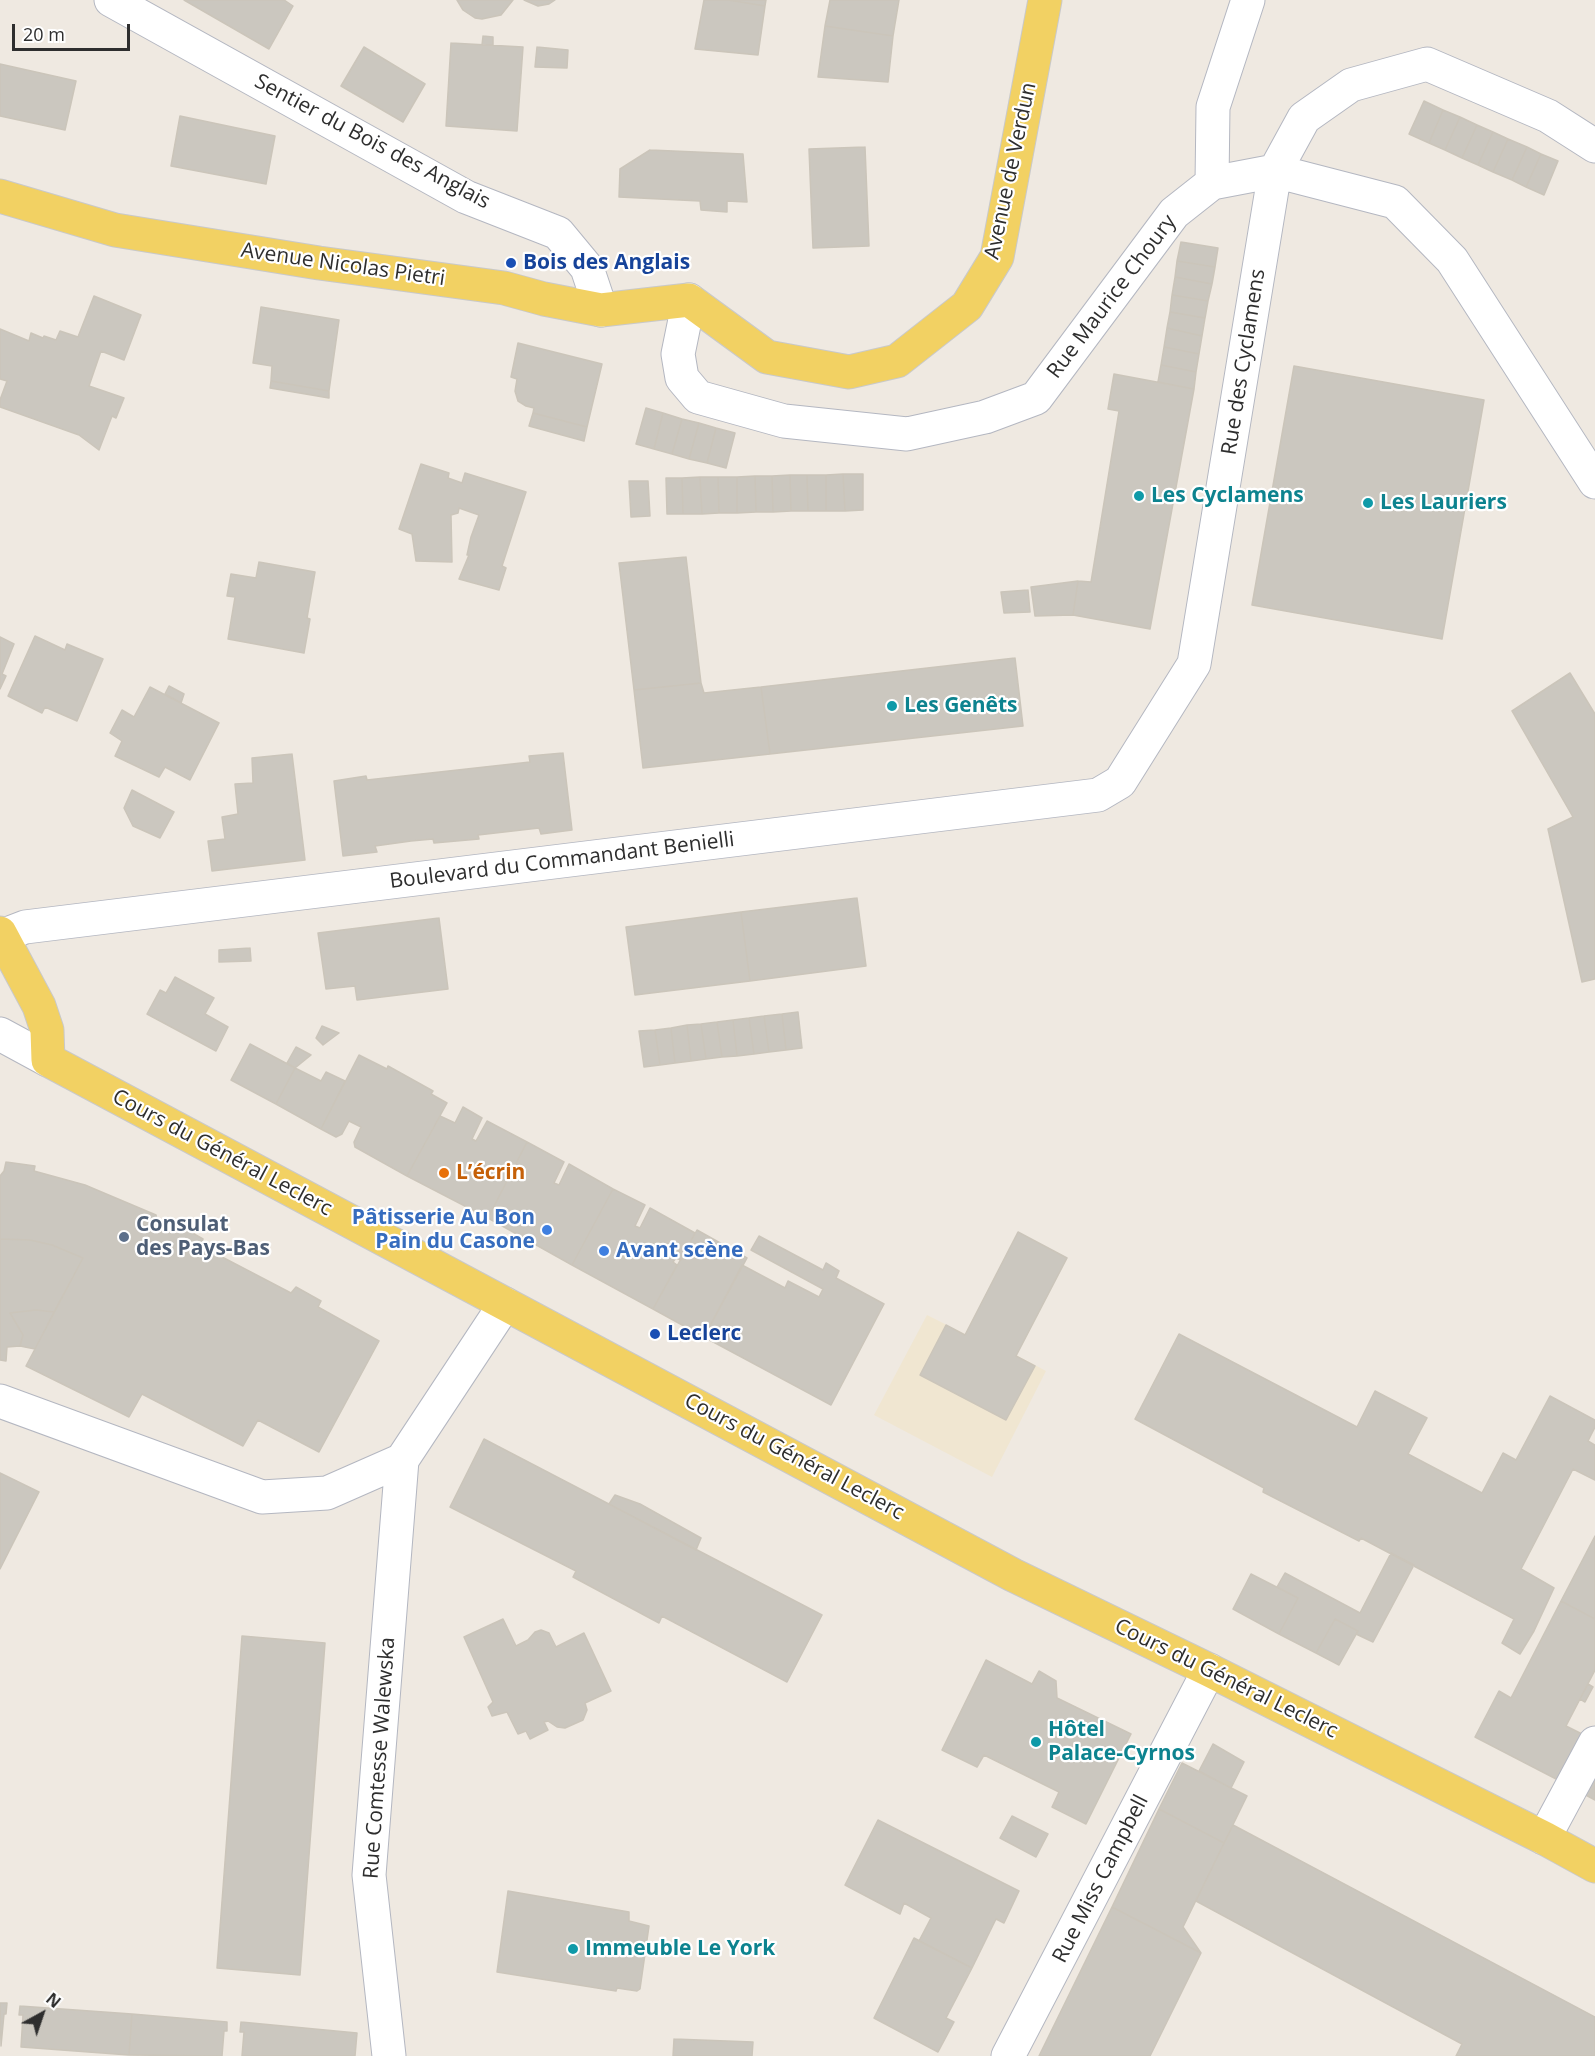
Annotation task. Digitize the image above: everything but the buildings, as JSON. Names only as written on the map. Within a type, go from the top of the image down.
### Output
[{"type":"main road","name":"Avenue de Verdun","points":[[689,300],[767,357],[849,372],[897,361],[967,306],[997,257],[1046,0]]},
{"type":"main road","name":"Avenue Nicolas Pietri","points":[[0,196],[115,230],[319,263],[504,288],[544,299],[601,310],[689,300]]},
{"type":"main road","points":[[1,934],[39,1006],[47,1030],[48,1060]]},
{"type":"main road","name":"Cours du Général Leclerc","points":[[48,1060],[1013,1575],[1209,1670],[1544,1838],[1595,1866]]},
{"type":"street","name":"Sentier du Bois des Anglais","points":[[111,0],[466,197],[558,233],[587,268],[601,310]]},
{"type":"street","points":[[1212,183],[1213,107],[1248,0]]},
{"type":"street","name":"Rue des Cyclamens","points":[[1120,782],[1194,664],[1275,171],[1304,118],[1351,85],[1427,64],[1548,116],[1595,146]]},
{"type":"street","name":"Rue Maurice Choury","points":[[689,300],[678,354],[682,378],[698,397],[784,421],[907,434],[985,417],[1036,398],[1174,213],[1212,183],[1275,171],[1395,202],[1452,260],[1595,482]]},
{"type":"street","name":"Boulevard du Commandant Benielli","points":[[1,934],[45,924],[1098,795],[1120,782]]},
{"type":"street","name":"Cours du Général Leclerc","points":[[0,1034],[48,1060]]},
{"type":"street","points":[[0,1401],[262,1497],[327,1494],[402,1460],[505,1304]]},
{"type":"street","name":"Rue Comtesse Walewska","points":[[389,2056],[369,1875],[402,1460]]},
{"type":"street","name":"Rue Miss Campbell","points":[[1008,2056],[1209,1670]]},
{"type":"street","points":[[1544,1838],[1595,1743]]},
{"type":"shaded area","points":[[1018,1232],[1067,1258],[1016,1355],[1046,1371],[992,1477],[874,1415],[927,1315],[965,1334]]},
{"type":"place","name":"Bois des Anglais","points":[[511,263]]},
{"type":"place","name":"Les Cyclamens","points":[[1139,496]]},
{"type":"place","name":"Les Lauriers","points":[[1368,503]]},
{"type":"place","name":"Les Genêts","points":[[892,706]]},
{"type":"place","name":"L’écrin","points":[[444,1173]]},
{"type":"place","name":"Pâtisserie Au Bon Pain du Casone","points":[[547,1230]]},
{"type":"place","name":"Consulat des Pays-Bas","points":[[124,1237]]},
{"type":"place","name":"Avant scène","points":[[604,1251]]},
{"type":"place","name":"Leclerc","points":[[655,1334]]},
{"type":"place","name":"Hôtel Palace-Cyrnos","points":[[1036,1742]]},
{"type":"place","name":"Immeuble Le York","points":[[573,1949]]}]
